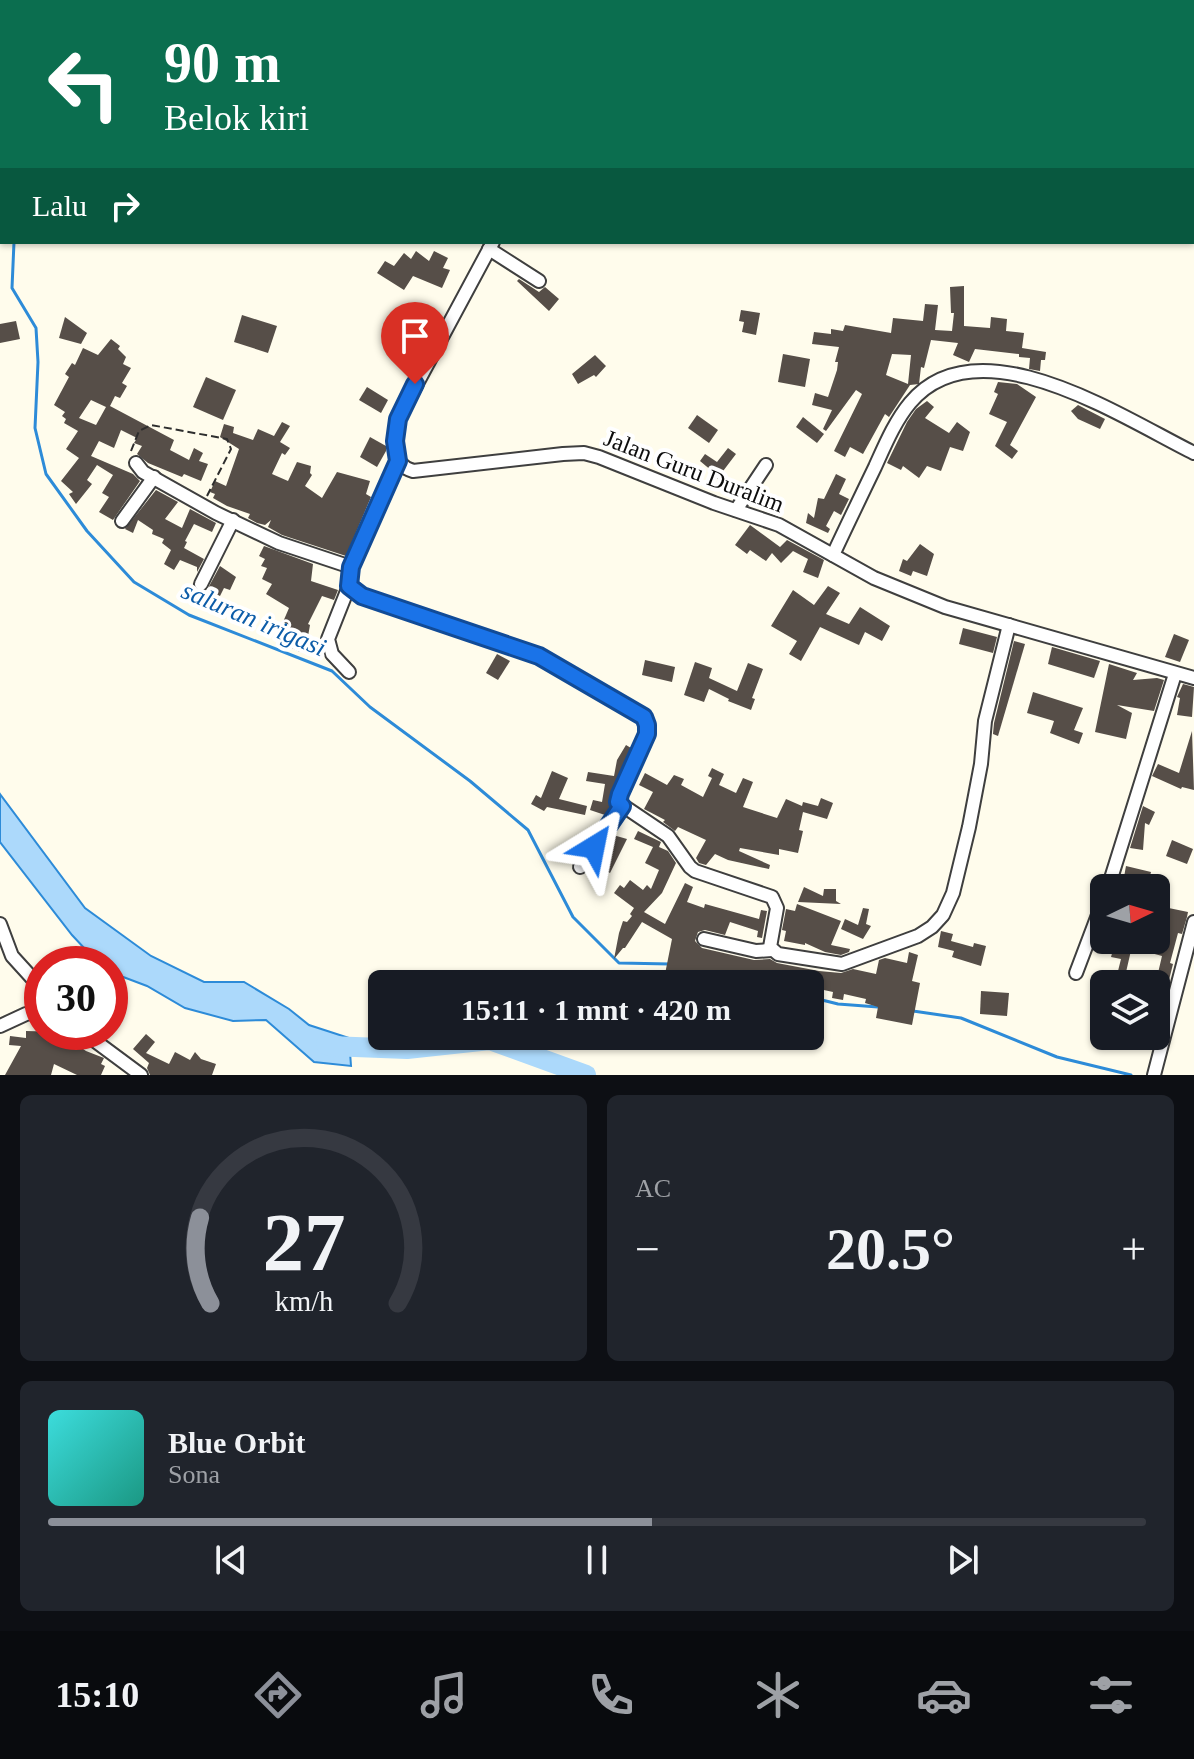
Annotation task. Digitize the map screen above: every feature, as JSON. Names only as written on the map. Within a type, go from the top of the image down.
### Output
[{"type":"street","points":[[349,672],[332,654],[328,639],[349,586],[351,567],[398,461],[395,441],[403,407],[491,245],[539,281]]},
{"type":"street","points":[[833,555],[903,412],[925,389],[952,375],[972,371],[997,372],[1039,381],[1098,404],[1194,453]]},
{"type":"street","name":"Jalan Guru Duralim","points":[[398,461],[413,471],[584,453],[779,525],[898,589],[945,607],[1194,678]]},
{"type":"street","points":[[136,463],[143,472],[279,543],[351,567]]},
{"type":"street","points":[[736,510],[766,465]]},
{"type":"street","points":[[122,521],[154,477]]},
{"type":"street","points":[[201,584],[233,520]]},
{"type":"street","points":[[349,586],[362,596],[539,656],[641,715],[647,722],[648,731],[618,802],[673,841],[695,871],[772,897],[777,908],[770,942],[772,950]]},
{"type":"street","points":[[704,939],[756,951],[772,950],[778,954],[842,964],[918,936],[932,927],[943,915],[953,893],[981,764],[988,706],[1009,625]]},
{"type":"street","points":[[1112,874],[1175,674]]},
{"type":"street","points":[[580,867],[622,806]]},
{"type":"street","points":[[1154,1075],[1194,922]]},
{"type":"street","points":[[0,924],[12,956],[24,969]]},
{"type":"street","points":[[1076,973],[1090,936]]},
{"type":"street","points":[[0,1026],[24,1015]]},
{"type":"street","points":[[107,1050],[141,1075]]},
{"type":"path","points":[[136,463],[131,453],[132,445],[139,431],[148,425],[227,439],[231,449],[203,505]]},
{"type":"water","points":[[0,794],[85,908],[151,956],[204,982],[244,982],[309,1025],[349,1038],[351,1066],[314,1062],[266,1020],[233,1021],[185,1008],[128,979],[128,946],[82,946],[0,842]]},
{"type":"building","points":[[416,251],[429,261],[434,251],[448,258],[443,268],[450,270],[442,288],[413,276],[404,290],[377,273],[385,261],[394,266],[404,253],[411,259]]},
{"type":"building","points":[[519,279],[539,292],[545,287],[559,299],[549,311],[517,281]]},
{"type":"building","points":[[964,286],[964,326],[990,328],[991,317],[1007,319],[1006,331],[1024,333],[1022,348],[1046,352],[1040,371],[1029,369],[1030,358],[1019,357],[1019,354],[975,349],[969,362],[953,355],[958,343],[931,340],[924,368],[921,367],[919,384],[910,385],[889,417],[885,414],[863,454],[850,447],[845,457],[834,451],[862,394],[856,390],[826,431],[823,429],[832,410],[812,405],[815,393],[828,397],[837,370],[838,362],[835,362],[839,347],[812,344],[814,332],[831,334],[831,329],[843,331],[845,325],[891,333],[893,318],[923,321],[925,304],[938,305],[935,330],[952,331],[954,313],[951,313],[950,287]],"holes":[[[892,354],[911,355],[908,384],[886,375]]]},
{"type":"building","points":[[741,310],[760,313],[756,335],[742,332],[744,322],[739,321]]},
{"type":"building","points":[[242,315],[277,326],[268,353],[234,342]]},
{"type":"building","points":[[65,317],[87,333],[81,344],[59,338]]},
{"type":"building","points":[[16,321],[20,339],[0,343],[0,324]]},
{"type":"building","points":[[111,339],[120,346],[118,349],[126,357],[123,364],[131,368],[122,383],[127,386],[120,398],[115,396],[110,406],[174,440],[170,450],[189,460],[194,448],[203,453],[199,461],[208,464],[201,481],[184,474],[182,477],[148,463],[137,454],[142,446],[134,443],[137,438],[121,430],[114,448],[99,441],[91,456],[133,474],[140,481],[113,520],[99,512],[109,497],[102,493],[113,475],[97,465],[87,480],[92,484],[76,504],[69,494],[73,492],[61,481],[79,458],[66,449],[78,431],[64,423],[66,419],[62,416],[65,412],[54,405],[69,377],[65,374],[72,363],[75,365],[83,348],[98,355]],"holes":[[[91,400],[106,407],[96,425],[79,418]]]},
{"type":"building","points":[[783,354],[810,359],[805,387],[778,382]]},
{"type":"building","points":[[595,355],[606,366],[596,377],[594,375],[578,384],[572,374]]},
{"type":"building","points":[[206,377],[236,390],[223,420],[193,407]]},
{"type":"building","points":[[998,382],[1017,384],[1036,397],[1010,445],[1018,451],[1012,459],[995,446],[1007,422],[989,414],[998,394],[994,392]]},
{"type":"building","points":[[367,387],[388,400],[381,413],[359,400]]},
{"type":"building","points":[[927,401],[934,407],[925,418],[949,433],[957,422],[970,432],[963,451],[950,447],[941,471],[927,466],[919,478],[903,466],[901,470],[887,463],[907,422],[916,409]]},
{"type":"building","points":[[1078,405],[1105,419],[1100,429],[1078,419],[1071,411]]},
{"type":"building","points":[[697,415],[718,430],[709,443],[688,428]]},
{"type":"building","points":[[803,417],[824,434],[817,443],[796,427]]},
{"type":"building","points":[[282,422],[290,426],[280,442],[290,448],[285,455],[282,453],[272,474],[288,481],[297,462],[311,466],[312,475],[305,486],[322,498],[337,472],[370,481],[366,494],[371,497],[346,556],[282,535],[268,527],[271,520],[265,525],[257,523],[248,518],[250,514],[227,506],[213,498],[215,494],[210,492],[215,481],[226,486],[239,449],[220,437],[224,424],[234,427],[233,433],[253,440],[258,429],[274,436]]},
{"type":"building","points":[[370,437],[386,446],[377,467],[360,457]]},
{"type":"building","points":[[728,448],[736,454],[717,479],[700,461],[705,454],[717,462]]},
{"type":"building","points":[[836,474],[846,479],[839,494],[849,499],[841,515],[834,511],[826,526],[830,529],[828,533],[806,523],[808,513],[814,518],[818,498],[824,499]]},
{"type":"building","points":[[156,490],[178,502],[165,519],[182,528],[190,509],[216,523],[212,532],[194,524],[185,541],[184,548],[204,559],[197,572],[197,567],[180,560],[174,570],[164,564],[171,550],[162,543],[164,539],[152,534],[153,530],[138,520],[133,533],[125,529]]},
{"type":"building","points":[[750,525],[780,547],[787,540],[824,560],[818,578],[803,572],[808,559],[793,551],[781,563],[772,553],[766,561],[750,550],[747,554],[735,545]]},
{"type":"building","points":[[920,544],[934,554],[927,576],[913,571],[911,576],[899,571],[903,559],[907,561]]},
{"type":"building","points":[[264,546],[313,564],[311,581],[338,590],[334,600],[322,596],[308,624],[307,642],[300,652],[282,643],[290,625],[283,622],[289,608],[266,594],[272,584],[262,579],[267,568],[261,566],[265,559],[259,556]]},
{"type":"building","points":[[220,566],[236,577],[230,590],[224,588],[220,596],[207,590]]},
{"type":"building","points":[[828,586],[840,593],[826,614],[849,624],[860,607],[890,626],[882,641],[865,632],[859,645],[820,627],[801,661],[789,654],[797,641],[771,626],[793,590],[814,605]]},
{"type":"building","points":[[963,628],[997,637],[993,653],[959,644]]},
{"type":"building","points":[[1174,634],[1189,640],[1180,662],[1165,657]]},
{"type":"building","points":[[1014,641],[1025,644],[998,736],[993,734],[994,723]]},
{"type":"building","points":[[1052,647],[1100,661],[1094,678],[1048,664]]},
{"type":"building","points":[[497,654],[510,661],[498,680],[486,673]]},
{"type":"building","points":[[645,660],[675,667],[672,682],[642,675]]},
{"type":"building","points":[[695,662],[712,668],[709,678],[737,691],[748,663],[763,669],[752,698],[755,699],[751,710],[709,689],[704,702],[684,695]]},
{"type":"building","points":[[1109,664],[1137,673],[1133,680],[1164,680],[1154,711],[1117,705],[1132,713],[1126,739],[1095,732]]},
{"type":"building","points":[[1183,684],[1194,687],[1192,717],[1177,715],[1180,698],[1177,697]]},
{"type":"building","points":[[1033,692],[1083,708],[1074,730],[1083,733],[1079,744],[1050,733],[1054,721],[1027,713]]},
{"type":"building","points":[[1192,731],[1194,790],[1181,789],[1152,776],[1158,764],[1179,773]]},
{"type":"building","points":[[626,745],[631,748],[612,791],[611,806],[605,815],[590,810],[593,800],[602,802],[605,784],[586,781],[588,772],[614,776],[617,760]]},
{"type":"building","points":[[712,768],[724,774],[719,785],[736,793],[743,778],[753,782],[743,807],[777,818],[786,799],[802,806],[803,802],[818,806],[821,798],[833,803],[827,819],[803,812],[798,853],[779,849],[779,855],[740,848],[739,851],[770,865],[769,869],[715,854],[706,865],[699,863],[696,858],[706,840],[678,827],[675,831],[663,822],[665,820],[644,809],[653,792],[639,785],[645,773],[667,785],[674,775],[684,779],[681,785],[703,797],[712,778],[708,776]]},
{"type":"building","points":[[552,771],[568,778],[559,799],[587,806],[585,815],[547,807],[544,811],[531,804],[536,795],[541,798]]},
{"type":"building","points":[[1143,806],[1155,812],[1149,825],[1145,823],[1143,850],[1130,848]]},
{"type":"building","points":[[638,831],[661,842],[659,847],[668,851],[676,863],[662,893],[644,912],[665,924],[685,883],[693,887],[687,902],[704,908],[705,904],[759,919],[761,910],[767,911],[762,938],[757,937],[758,931],[730,922],[725,935],[705,930],[698,932],[695,941],[702,948],[814,970],[666,970],[672,939],[642,922],[614,959],[623,921],[627,922],[634,908],[614,893],[620,885],[624,888],[630,880],[643,890],[647,885],[651,889],[659,870],[645,863],[653,847],[634,839]]},
{"type":"building","points":[[613,835],[627,839],[610,873],[600,869]]},
{"type":"building","points":[[1172,840],[1193,849],[1187,864],[1166,856]]},
{"type":"building","points":[[1126,866],[1151,872],[1150,874],[1125,874]]},
{"type":"building","points":[[804,887],[823,896],[824,889],[836,889],[836,901],[841,904],[798,902]]},
{"type":"building","points":[[797,904],[841,921],[831,945],[850,949],[849,952],[841,955],[805,943],[784,941],[786,931],[782,930],[786,909],[795,911]]},
{"type":"building","points":[[863,908],[869,909],[866,924],[871,926],[863,939],[841,929],[845,919],[858,925]]},
{"type":"building","points":[[1170,908],[1188,912],[1182,934],[1178,933],[1170,976],[1170,970],[1159,970],[1162,956],[1155,954],[1170,954]]},
{"type":"building","points":[[941,931],[953,934],[951,941],[973,947],[974,943],[986,946],[981,966],[952,957],[954,951],[938,947]]},
{"type":"building","points":[[909,952],[918,955],[912,981],[920,983],[912,1025],[876,1018],[878,1007],[865,1003],[866,999],[844,994],[843,1000],[832,998],[833,992],[824,990],[824,971],[841,973],[853,969],[876,974],[879,960],[885,958],[907,963]]},
{"type":"building","points":[[1112,954],[1130,954],[1127,970],[1118,970],[1121,959],[1111,957]]},
{"type":"building","points":[[981,991],[1009,993],[1007,1016],[980,1014]]},
{"type":"building","points":[[146,1034],[155,1042],[146,1053],[169,1064],[175,1052],[190,1060],[195,1052],[201,1059],[216,1064],[212,1075],[150,1075],[147,1068],[149,1063],[133,1049]]},
{"type":"building","points":[[10,1036],[24,1038],[24,1050],[85,1050],[104,1058],[101,1064],[105,1066],[101,1075],[77,1075],[54,1064],[51,1075],[5,1075],[21,1046],[9,1045]]},
{"type":"waterway","name":"saluran irigasi","points":[[14,244],[12,288],[36,328],[35,428],[46,474],[87,531],[134,582],[189,615],[332,671],[370,707],[470,781],[528,830],[573,917],[619,963],[670,964]]},
{"type":"waterway","name":"saluran irigasi","points":[[824,1000],[878,1007]]},
{"type":"waterway","name":"saluran irigasi","points":[[913,1011],[961,1018],[1057,1057],[1131,1075]]},
{"type":"waterway","points":[[326,1044],[407,1049],[490,1040],[586,1075]]},
{"type":"route","points":[[415,384],[398,419],[395,452],[398,461],[354,560],[349,586],[362,596],[539,656],[644,717],[648,731],[620,794],[618,802],[622,806],[594,847]]}]
